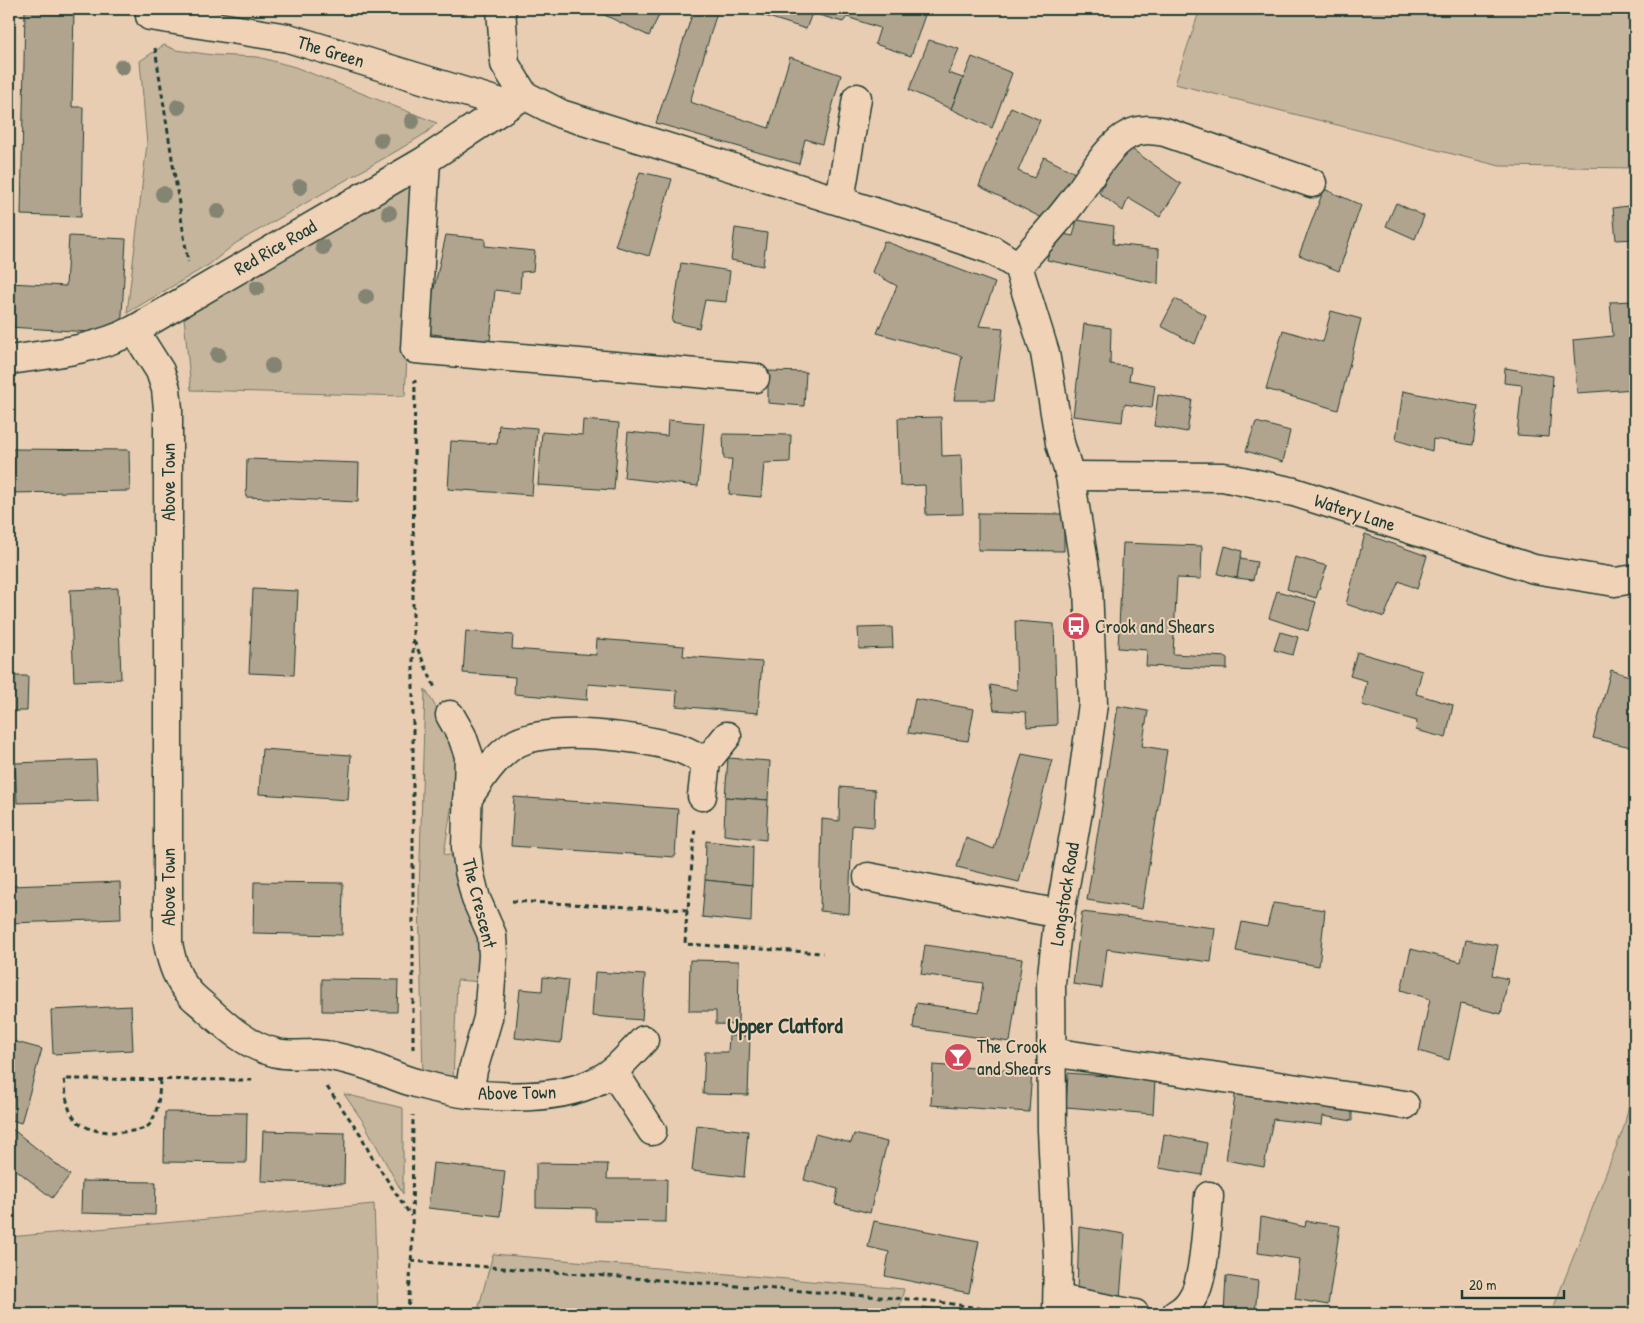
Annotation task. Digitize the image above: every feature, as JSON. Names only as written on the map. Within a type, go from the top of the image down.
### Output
[{"type":"street","points":[[501,9],[505,64],[516,100]]},
{"type":"street","name":"The Green","points":[[150,16],[288,38],[516,100],[840,200],[992,250],[1018,266]]},
{"type":"street","points":[[840,200],[857,98]]},
{"type":"street","name":"Red Rice Road","points":[[9,360],[103,344],[134,330],[426,160],[516,100]]},
{"type":"street","points":[[1018,266],[1069,206],[1109,151],[1122,138],[1138,131],[1165,132],[1312,183]]},
{"type":"street","points":[[426,160],[415,349],[755,378]]},
{"type":"street","name":"Longstock Road","points":[[1018,266],[1045,353],[1060,443],[1070,476],[1088,588],[1092,704],[1079,806],[1060,914],[1051,983],[1052,1130],[1058,1256],[1058,1307]]},
{"type":"street","name":"Above Town","points":[[134,330],[160,371],[166,389],[168,409],[168,943],[171,961],[178,977],[188,992],[228,1028],[261,1049],[278,1054],[314,1054],[336,1057],[358,1062],[413,1083],[469,1094],[499,1096],[553,1094],[598,1081],[613,1071],[644,1040]]},
{"type":"street","name":"Watery Lane","points":[[1070,476],[1223,478],[1294,492],[1534,569],[1615,582],[1635,579]]},
{"type":"street","name":"The Crescent","points":[[450,715],[462,736],[468,756],[466,847],[469,871],[476,899],[492,936],[493,956],[488,1018],[473,1070],[469,1094]]},
{"type":"street","points":[[467,800],[487,770],[516,743],[550,736],[584,734],[647,740],[681,749],[706,762]]},
{"type":"street","points":[[702,796],[706,762],[727,736]]},
{"type":"street","points":[[868,877],[1060,914]]},
{"type":"street","points":[[1052,1052],[1405,1105]]},
{"type":"street","points":[[613,1071],[652,1131]]},
{"type":"street","points":[[1176,1314],[1186,1307],[1195,1294],[1199,1280],[1209,1196]]},
{"type":"street","points":[[1058,1307],[1135,1314]]},
{"type":"path","points":[[150,16],[193,294]]},
{"type":"path","points":[[408,1314],[412,1217],[413,1083],[415,349]]},
{"type":"path","points":[[413,638],[431,680],[450,715]]},
{"type":"path","points":[[702,796],[696,803],[685,944],[823,953]]},
{"type":"path","points":[[476,899],[687,911]]},
{"type":"path","points":[[160,1080],[159,1105],[149,1125],[142,1130],[102,1132],[93,1130],[75,1119],[68,1105],[64,1079],[255,1080]]},
{"type":"path","points":[[330,1084],[324,1082],[361,1135],[370,1154],[412,1217]]},
{"type":"path","points":[[411,1261],[933,1300],[1016,1314]]},
{"type":"shaded area","points":[[1200,9],[1635,9],[1635,168],[1500,166],[1175,84]]},
{"type":"shaded area","points":[[164,45],[176,50],[213,55],[258,57],[295,67],[437,123],[426,133],[400,149],[236,243],[210,264],[127,313],[147,144],[140,61]]},
{"type":"shaded area","points":[[416,175],[405,396],[191,390],[184,318]]},
{"type":"shaded area","points":[[425,689],[440,714],[454,749],[457,771],[444,854],[455,856],[481,932],[482,982],[457,980],[453,1082],[423,1077],[419,894]]},
{"type":"shaded area","points":[[1635,1076],[1635,1314],[1551,1314],[1624,1127]]},
{"type":"shaded area","points":[[344,1094],[403,1108],[403,1194],[364,1123]]},
{"type":"shaded area","points":[[374,1204],[378,1314],[9,1314],[9,1237]]},
{"type":"shaded area","points":[[493,1254],[904,1289],[898,1314],[477,1314]]},
{"type":"building","points":[[25,9],[74,9],[72,107],[83,107],[81,217],[21,215]]},
{"type":"building","points":[[597,9],[662,9],[649,36],[596,11]]},
{"type":"building","points":[[694,9],[718,9],[690,102],[769,128],[790,57],[841,75],[822,144],[805,139],[799,164],[656,123]]},
{"type":"building","points":[[743,9],[927,9],[911,56],[875,44],[880,28],[847,17],[843,22],[812,13],[806,29]]},
{"type":"building","points":[[929,40],[959,49],[948,73],[963,78],[951,109],[909,90]]},
{"type":"building","points":[[972,57],[1012,73],[992,128],[951,109]]},
{"type":"building","points":[[1011,107],[1040,120],[1018,171],[1034,178],[1044,157],[1075,173],[1052,223],[979,186]]},
{"type":"building","points":[[1126,145],[1181,184],[1160,217],[1128,198],[1123,211],[1099,193]]},
{"type":"building","points":[[640,172],[672,179],[649,256],[615,246]]},
{"type":"building","points":[[1324,189],[1361,205],[1339,271],[1299,255]]},
{"type":"building","points":[[1396,203],[1424,216],[1415,239],[1386,226]]},
{"type":"building","points":[[1635,205],[1635,239],[1616,240],[1613,208]]},
{"type":"building","points":[[1077,220],[1114,226],[1113,244],[1159,249],[1158,284],[1047,260],[1054,232],[1073,236]]},
{"type":"building","points":[[735,228],[767,233],[763,266],[731,260]]},
{"type":"building","points":[[446,235],[485,239],[485,246],[535,251],[533,271],[521,272],[520,293],[495,290],[490,341],[424,333]]},
{"type":"building","points":[[69,236],[126,239],[121,334],[9,327],[9,283],[66,286]]},
{"type":"building","points":[[884,241],[995,283],[979,326],[1003,328],[994,400],[954,400],[962,356],[877,333],[897,286],[872,272]]},
{"type":"building","points":[[681,263],[730,271],[726,302],[705,300],[699,328],[672,322]]},
{"type":"building","points":[[1175,299],[1206,315],[1195,344],[1161,326]]},
{"type":"building","points":[[1635,301],[1635,389],[1577,393],[1573,340],[1613,336],[1610,302]]},
{"type":"building","points":[[1331,311],[1361,319],[1338,410],[1266,389],[1283,330],[1323,342]]},
{"type":"building","points":[[1084,324],[1111,328],[1110,364],[1131,367],[1129,380],[1155,385],[1152,408],[1124,404],[1122,422],[1073,416]]},
{"type":"building","points":[[1505,368],[1553,376],[1549,437],[1517,435],[1522,385],[1504,383]]},
{"type":"building","points":[[768,371],[806,372],[804,406],[768,403]]},
{"type":"building","points":[[1403,391],[1478,406],[1473,445],[1433,439],[1432,451],[1396,440]]},
{"type":"building","points":[[1158,395],[1192,400],[1187,432],[1154,426]]},
{"type":"building","points":[[941,417],[942,456],[961,455],[963,514],[926,515],[925,485],[900,486],[898,418]]},
{"type":"building","points":[[583,420],[619,423],[614,490],[538,485],[542,432],[582,435]]},
{"type":"building","points":[[668,420],[704,423],[698,486],[624,478],[628,432],[667,436]]},
{"type":"building","points":[[1256,422],[1290,431],[1283,462],[1246,451]]},
{"type":"building","points":[[499,425],[537,428],[532,495],[448,489],[451,441],[497,444]]},
{"type":"building","points":[[723,434],[791,435],[790,462],[764,463],[761,497],[729,494],[732,459],[724,459]]},
{"type":"building","points":[[9,449],[129,450],[130,491],[9,493]]},
{"type":"building","points":[[247,459],[359,463],[358,502],[246,497]]},
{"type":"building","points":[[978,513],[1064,514],[1064,551],[978,550]]},
{"type":"building","points":[[1365,534],[1427,556],[1417,589],[1399,581],[1384,617],[1346,604]]},
{"type":"building","points":[[1123,543],[1202,546],[1201,579],[1177,578],[1173,654],[1227,657],[1227,669],[1146,666],[1147,650],[1118,648]]},
{"type":"building","points":[[1225,546],[1242,551],[1237,578],[1218,574]]},
{"type":"building","points":[[1295,557],[1327,566],[1316,598],[1287,589]]},
{"type":"building","points":[[1240,559],[1257,562],[1253,580],[1237,578]]},
{"type":"building","points":[[118,588],[121,679],[74,681],[70,590]]},
{"type":"building","points":[[253,589],[298,591],[294,675],[249,673]]},
{"type":"building","points":[[1277,591],[1316,602],[1308,631],[1269,618]]},
{"type":"building","points":[[1015,621],[1054,624],[1057,725],[1027,727],[1026,712],[994,710],[990,685],[1017,690]]},
{"type":"building","points":[[892,627],[893,648],[859,649],[858,628]]},
{"type":"building","points":[[466,631],[513,635],[512,649],[596,655],[597,639],[684,646],[683,656],[762,662],[758,713],[676,706],[677,691],[588,684],[587,700],[514,694],[515,677],[463,673]]},
{"type":"building","points":[[1280,632],[1298,637],[1293,655],[1274,650]]},
{"type":"building","points":[[1357,652],[1422,671],[1416,694],[1453,705],[1446,738],[1416,730],[1417,721],[1362,705],[1367,681],[1350,676]]},
{"type":"building","points":[[1611,670],[1635,678],[1635,748],[1593,738]]},
{"type":"building","points":[[9,676],[28,676],[27,711],[9,711]]},
{"type":"building","points":[[915,699],[974,709],[968,741],[908,733]]},
{"type":"building","points":[[1118,706],[1148,711],[1142,746],[1167,750],[1142,909],[1087,900]]},
{"type":"building","points":[[262,749],[351,755],[348,800],[259,794]]},
{"type":"building","points":[[1022,754],[1052,760],[1019,882],[957,867],[966,838],[994,849]]},
{"type":"building","points":[[728,758],[770,761],[768,800],[725,797]]},
{"type":"building","points":[[96,760],[98,801],[17,803],[15,763]]},
{"type":"building","points":[[840,787],[875,790],[874,827],[852,825],[849,914],[820,911],[822,819],[839,821]]},
{"type":"building","points":[[514,797],[678,809],[675,857],[511,846]]},
{"type":"building","points":[[725,797],[768,800],[766,840],[724,835]]},
{"type":"building","points":[[706,841],[753,846],[752,885],[705,880]]},
{"type":"building","points":[[705,880],[752,885],[751,922],[702,917]]},
{"type":"building","points":[[120,882],[121,919],[11,923],[10,886]]},
{"type":"building","points":[[254,882],[343,883],[342,935],[253,933]]},
{"type":"building","points":[[1273,903],[1325,910],[1319,966],[1236,951],[1242,922],[1267,927]]},
{"type":"building","points":[[1082,912],[1215,928],[1211,962],[1107,949],[1102,988],[1073,984]]},
{"type":"building","points":[[1466,940],[1498,945],[1492,975],[1508,979],[1501,1014],[1461,1004],[1449,1060],[1419,1051],[1430,999],[1401,990],[1411,949],[1461,962]]},
{"type":"building","points":[[925,945],[1022,959],[1010,1042],[913,1028],[916,1003],[979,1012],[983,983],[921,974]]},
{"type":"building","points":[[690,960],[739,961],[738,1025],[716,1024],[716,1011],[689,1011]]},
{"type":"building","points":[[595,972],[645,975],[642,1020],[592,1016]]},
{"type":"building","points":[[543,977],[568,980],[561,1043],[515,1038],[520,989],[542,991]]},
{"type":"building","points":[[322,979],[398,980],[397,1012],[322,1011]]},
{"type":"building","points":[[131,1006],[133,1050],[53,1054],[51,1010]]},
{"type":"building","points":[[729,1036],[750,1036],[748,1095],[703,1094],[705,1052],[728,1052]]},
{"type":"building","points":[[9,1040],[42,1049],[21,1123],[9,1119]]},
{"type":"building","points":[[933,1065],[1032,1072],[1029,1112],[931,1105]]},
{"type":"building","points":[[1068,1073],[1155,1080],[1153,1114],[1066,1107]]},
{"type":"building","points":[[1236,1089],[1352,1102],[1352,1121],[1323,1116],[1322,1125],[1273,1119],[1264,1167],[1226,1160]]},
{"type":"building","points":[[165,1112],[247,1113],[246,1163],[164,1162]]},
{"type":"building","points":[[697,1125],[748,1131],[744,1177],[692,1171]]},
{"type":"building","points":[[11,1128],[70,1175],[52,1198],[9,1164],[9,1131]]},
{"type":"building","points":[[263,1131],[345,1133],[344,1184],[261,1181]]},
{"type":"building","points":[[815,1134],[851,1143],[854,1134],[887,1142],[870,1213],[835,1204],[838,1189],[804,1180]]},
{"type":"building","points":[[1164,1134],[1207,1143],[1202,1175],[1159,1168]]},
{"type":"building","points":[[433,1163],[505,1171],[500,1216],[428,1208]]},
{"type":"building","points":[[536,1163],[608,1164],[607,1179],[667,1179],[666,1222],[595,1221],[595,1208],[536,1207]]},
{"type":"building","points":[[82,1181],[156,1182],[155,1215],[81,1213]]},
{"type":"building","points":[[1261,1217],[1305,1227],[1306,1221],[1340,1226],[1328,1305],[1295,1299],[1300,1259],[1258,1253]]},
{"type":"building","points":[[874,1221],[979,1241],[969,1293],[885,1276],[889,1252],[868,1247]]},
{"type":"building","points":[[1079,1227],[1125,1234],[1120,1299],[1077,1293]]},
{"type":"building","points":[[1226,1276],[1258,1281],[1255,1314],[1224,1314]]},
{"type":"building","points":[[923,1307],[975,1314],[922,1314]]},
{"type":"place","name":"Crook and Shears","points":[[1076,626]]},
{"type":"place","name":"The Crook and Shears","points":[[958,1057]]},
{"type":"district","name":"Upper Clatford","points":[[785,1026]]}]
